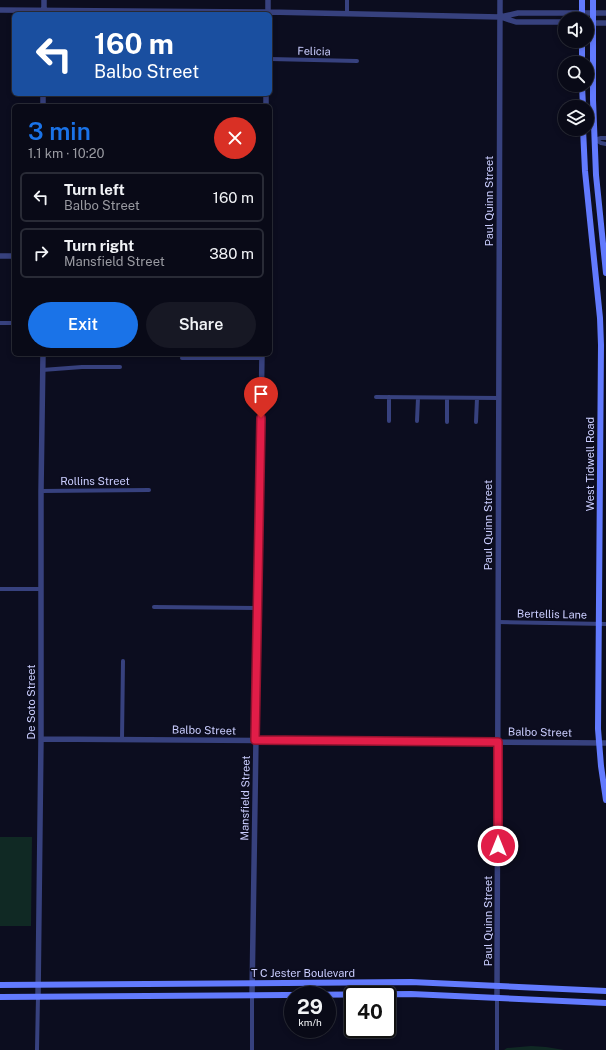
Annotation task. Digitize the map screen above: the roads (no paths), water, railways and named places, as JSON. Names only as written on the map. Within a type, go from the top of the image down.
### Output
[{"type":"main road","points":[[582,0],[582,12]]},
{"type":"main road","points":[[593,0],[593,12]]},
{"type":"main road","points":[[591,48],[593,100]]},
{"type":"main road","points":[[594,120],[596,175],[606,273]]},
{"type":"main road","name":"West Tidwell Road","points":[[583,136],[585,176],[603,346],[603,522],[599,624],[603,743],[601,766],[606,800]]},
{"type":"main road","points":[[595,269],[606,268]]},
{"type":"main road","points":[[411,982],[411,994]]},
{"type":"main road","name":"T C Jester Boulevard","points":[[0,985],[411,982],[606,991]]},
{"type":"main road","points":[[109,984],[109,996]]},
{"type":"main road","points":[[182,984],[182,996]]},
{"type":"main road","name":"T C Jester Boulevard","points":[[336,994],[411,994],[606,1003]]},
{"type":"main road","name":"T C Jester Boulevard","points":[[0,997],[284,995]]},
{"type":"street","points":[[0,10],[44,12],[44,0]]},
{"type":"street","points":[[268,0],[268,12]]},
{"type":"street","points":[[347,0],[347,14]]},
{"type":"street","name":"Paul Quinn Street","points":[[497,1050],[500,0]]},
{"type":"street","points":[[272,13],[500,17],[518,13],[558,15]]},
{"type":"street","points":[[594,13],[606,13]]},
{"type":"street","points":[[500,17],[516,22],[558,22]]},
{"type":"street","points":[[594,23],[606,23]]},
{"type":"street","name":"Felicia","points":[[272,59],[357,61]]},
{"type":"street","points":[[595,140],[606,138]]},
{"type":"street","points":[[595,140],[606,144]]},
{"type":"street","points":[[0,256],[12,256]]},
{"type":"street","points":[[0,323],[12,323]]},
{"type":"street","name":"De Soto Street","points":[[38,1050],[41,739],[40,491],[43,356]]},
{"type":"street","points":[[182,358],[262,356]]},
{"type":"street","name":"Mansfield Street","points":[[252,1050],[255,740],[262,356]]},
{"type":"street","points":[[42,370],[82,367],[120,367]]},
{"type":"street","points":[[376,397],[498,398]]},
{"type":"street","points":[[389,397],[389,421]]},
{"type":"street","points":[[418,398],[418,421]]},
{"type":"street","points":[[447,398],[447,422]]},
{"type":"street","points":[[476,398],[476,422]]},
{"type":"street","name":"Rollins Street","points":[[40,491],[149,490]]},
{"type":"street","points":[[0,589],[41,589]]},
{"type":"street","points":[[154,607],[258,608]]},
{"type":"street","name":"Bertellis Lane","points":[[498,622],[606,624]]},
{"type":"street","points":[[122,661],[122,739]]},
{"type":"street","name":"Balbo Street","points":[[41,739],[603,743]]}]
